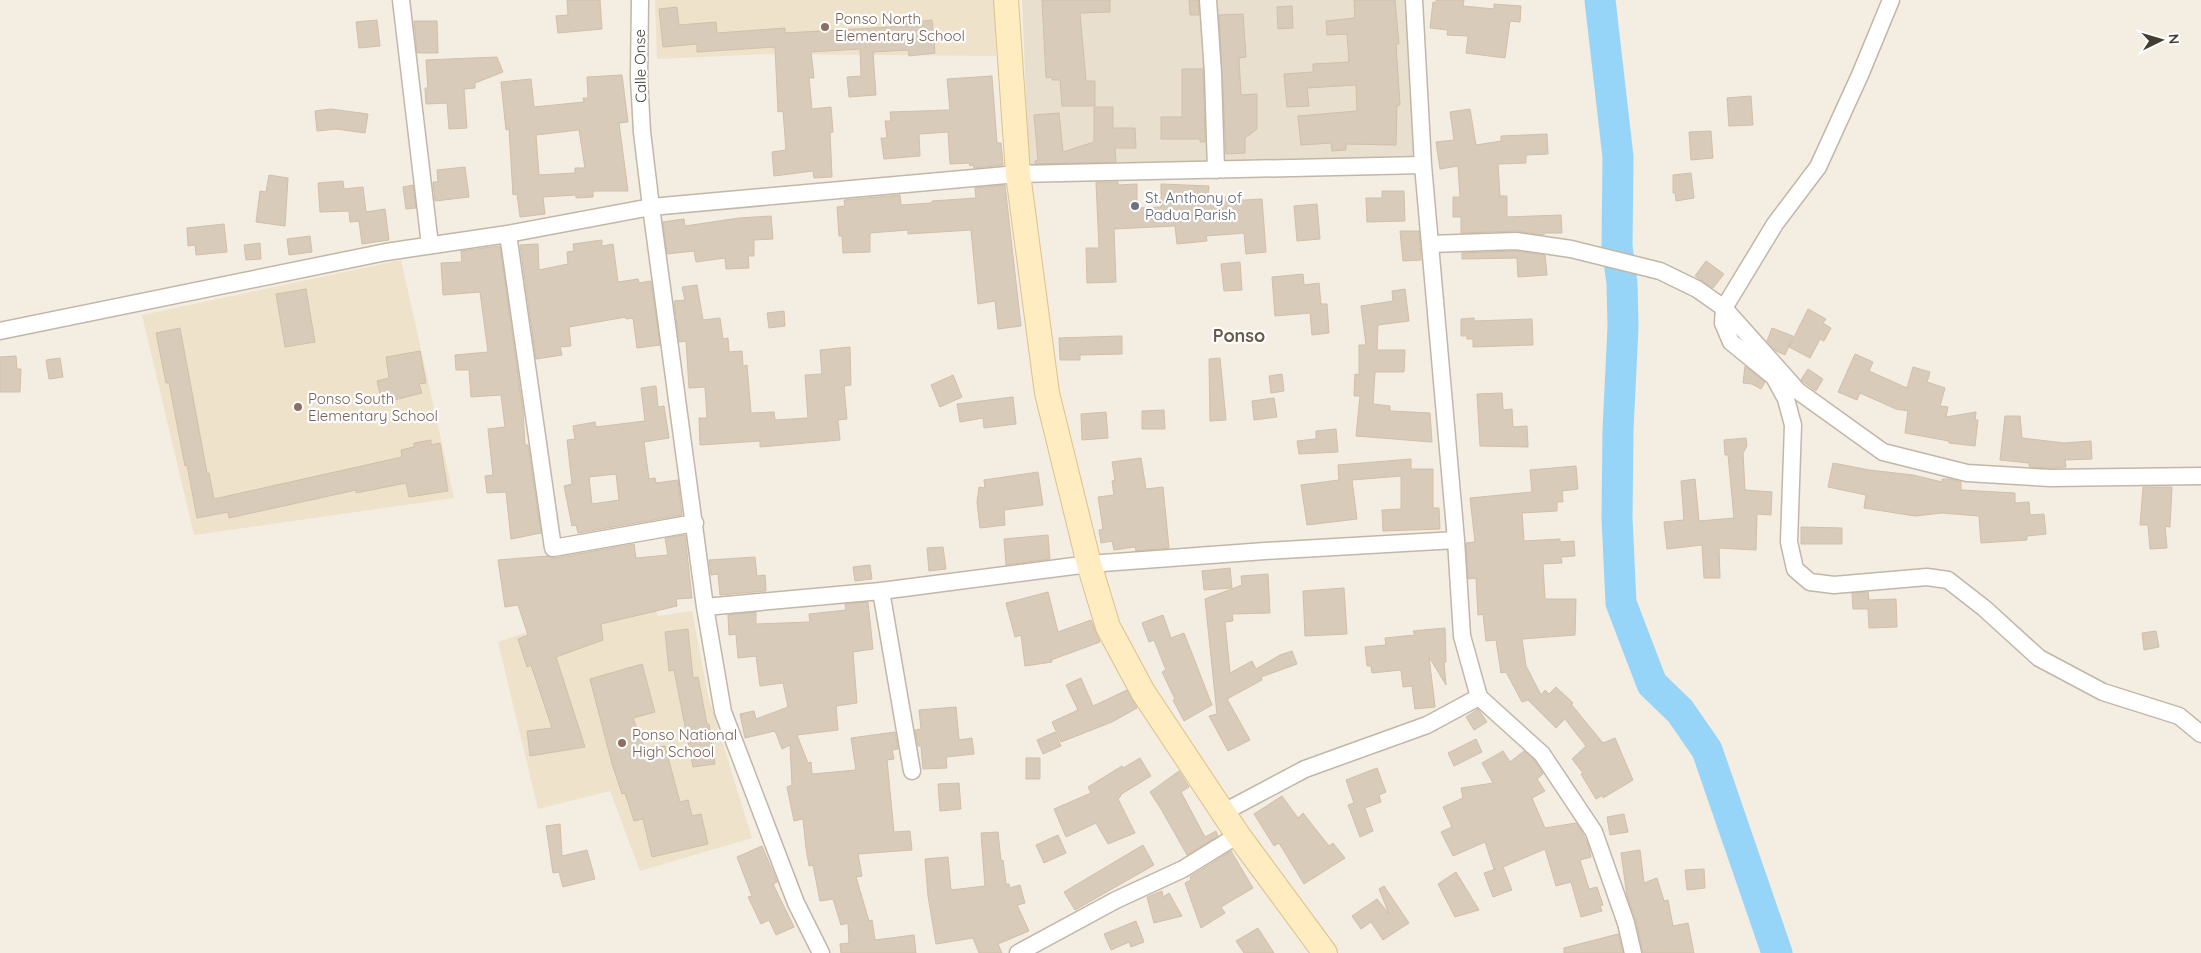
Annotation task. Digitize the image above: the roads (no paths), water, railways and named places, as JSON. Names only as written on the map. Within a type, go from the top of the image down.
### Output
[{"type":"main road","points":[[1006,0],[1018,174],[1047,393],[1089,564],[1108,627],[1143,692],[1238,835],[1325,953]]},
{"type":"street","points":[[401,0],[430,246]]},
{"type":"street","name":"Calle Onse","points":[[640,0],[642,132],[705,608],[723,712],[796,903],[820,953]]},
{"type":"street","points":[[1208,0],[1213,73],[1216,170]]},
{"type":"street","points":[[1414,0],[1423,165],[1456,540],[1462,636],[1479,697],[1542,754],[1594,832],[1626,923],[1633,953]]},
{"type":"street","points":[[1891,0],[1860,75],[1818,167],[1776,224],[1724,308],[1722,323],[1731,342],[1774,377],[1786,399],[1793,425],[1790,542],[1795,569],[1810,582],[1834,585],[1926,577],[1948,580],[1984,608],[2039,658],[2103,692],[2179,716],[2201,734]]},
{"type":"street","points":[[0,331],[386,252],[508,234],[651,207],[1018,174],[1423,165]]},
{"type":"street","points":[[508,234],[553,548],[694,522]]},
{"type":"street","points":[[1430,244],[1516,242],[1571,249],[1660,271],[1697,289],[1724,308],[1798,391],[1883,452],[1967,473],[2050,478],[2201,476]]},
{"type":"street","points":[[705,608],[881,591],[1089,564],[1456,540]]},
{"type":"street","points":[[881,591],[912,771]]},
{"type":"street","points":[[1224,812],[1305,769],[1426,725],[1479,697]]},
{"type":"street","points":[[1018,953],[1116,900],[1183,869],[1238,835]]},
{"type":"waterway","points":[[1600,0],[1618,157],[1617,246],[1622,283],[1623,327],[1618,430],[1617,518],[1621,603],[1652,684],[1680,711],[1707,750],[1777,953]]},
{"type":"place","name":"Ponso North Elementary School","points":[[825,27]]},
{"type":"place","name":"St. Anthony of Padua Parish","points":[[1135,206]]},
{"type":"place","name":"Ponso South Elementary School","points":[[298,407]]},
{"type":"place","name":"Ponso National High School","points":[[622,743]]},
{"type":"district","name":"Ponso","points":[[1239,335]]}]
